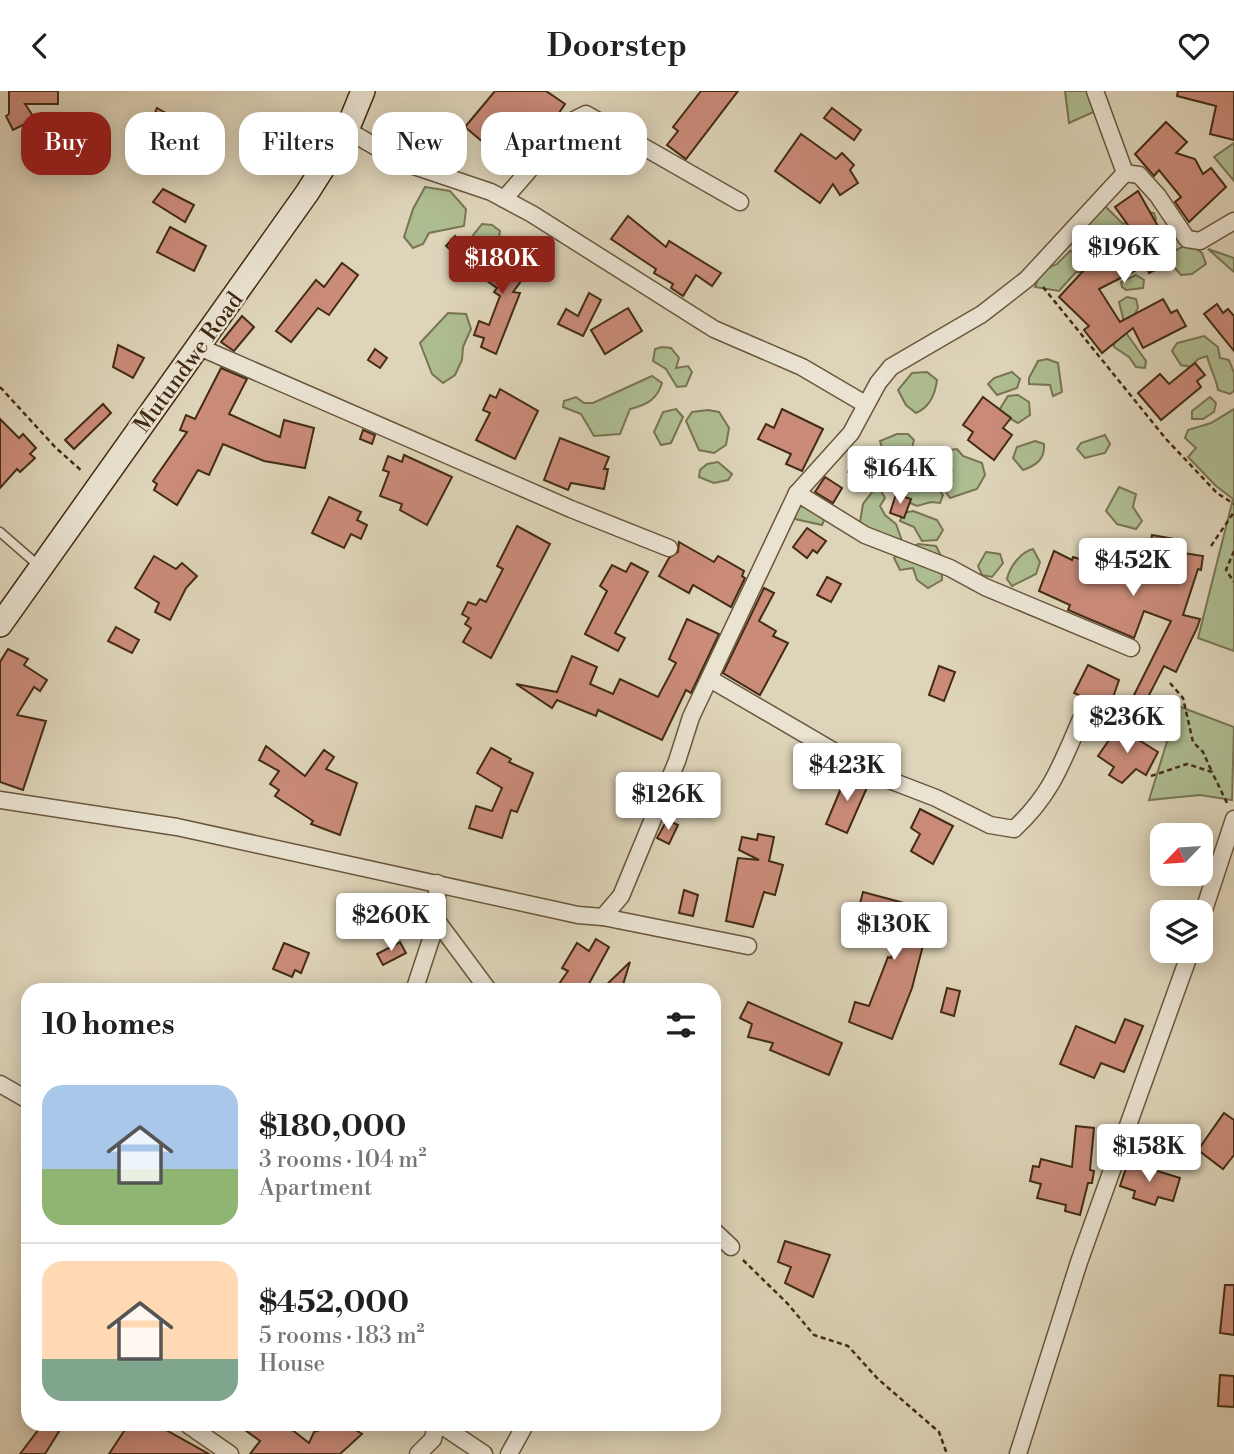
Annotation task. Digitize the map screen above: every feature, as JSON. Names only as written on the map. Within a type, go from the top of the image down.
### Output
[{"type":"main road","name":"Mutundwe Road","points":[[354,112],[363,91]]},
{"type":"main road","name":"Mutundwe Road","points":[[0,625],[199,347],[316,175]]},
{"type":"street","points":[[1095,91],[1125,173]]},
{"type":"street","points":[[504,199],[572,121],[586,114],[740,202]]},
{"type":"street","points":[[358,136],[402,162],[504,199],[533,214],[714,329],[802,367],[865,404]]},
{"type":"street","points":[[1125,173],[1139,175],[1190,240],[1200,241],[1234,221]]},
{"type":"street","points":[[603,917],[621,896],[668,785],[691,717],[797,493],[851,433],[865,404],[891,367],[982,314],[1027,279],[1125,173]]},
{"type":"street","points":[[199,347],[571,509],[669,548]]},
{"type":"street","points":[[797,493],[865,535],[950,568],[1079,628],[1131,648]]},
{"type":"street","points":[[710,679],[870,773],[936,798],[989,825],[1014,829],[1037,807],[1052,784],[1080,719]]},
{"type":"street","points":[[0,800],[177,827],[586,916],[603,917],[748,946]]},
{"type":"street","points":[[1206,900],[1231,812]]},
{"type":"street","points":[[417,983],[437,921],[437,883]]},
{"type":"street","points":[[437,921],[483,983]]},
{"type":"street","points":[[1018,1454],[1079,1262],[1186,963]]},
{"type":"street","points":[[0,1084],[21,1096]]},
{"type":"street","points":[[721,1238],[731,1247]]},
{"type":"street","points":[[197,1431],[230,1454]]},
{"type":"street","points":[[418,1454],[433,1439],[435,1431]]},
{"type":"street","points":[[450,1431],[484,1454]]},
{"type":"street","points":[[509,1454],[521,1431]]},
{"type":"lane","points":[[0,532],[41,568]]},
{"type":"path","points":[[1027,279],[1046,288],[1166,439],[1217,493],[1234,504]]},
{"type":"path","points":[[0,387],[69,461],[101,484]]},
{"type":"path","points":[[1211,546],[1234,512]]},
{"type":"path","points":[[1234,551],[1226,570],[1234,582]]},
{"type":"path","points":[[1170,683],[1183,698],[1193,742],[1203,751],[1231,812]]},
{"type":"path","points":[[1151,776],[1186,764],[1212,772]]},
{"type":"path","points":[[731,1247],[788,1303],[814,1335],[848,1346],[878,1379],[939,1432],[947,1454]]},
{"type":"green space","points":[[1065,91],[1092,91],[1098,110],[1069,123]]},
{"type":"green space","points":[[1234,143],[1234,181],[1214,157]]},
{"type":"green space","points":[[425,187],[450,191],[466,209],[464,226],[429,233],[423,244],[413,248],[404,237],[413,209]]},
{"type":"green space","points":[[1105,206],[1123,224],[1144,211],[1154,213],[1156,219],[1145,226],[1136,240],[1107,236],[1098,241],[1077,233]]},
{"type":"green space","points":[[482,224],[492,225],[500,231],[498,244],[480,268],[467,266],[471,238]]},
{"type":"green space","points":[[1190,243],[1202,253],[1206,264],[1192,274],[1181,275],[1174,267],[1174,251]]},
{"type":"green space","points":[[1208,249],[1234,258],[1234,272]]},
{"type":"green space","points":[[1070,251],[1081,253],[1092,263],[1093,272],[1076,272],[1059,291],[1035,287],[1041,271],[1057,264]]},
{"type":"green space","points":[[1136,275],[1144,280],[1143,288],[1126,290],[1122,287],[1121,282]]},
{"type":"green space","points":[[1127,297],[1136,299],[1138,307],[1133,320],[1124,322],[1119,302]]},
{"type":"green space","points":[[448,313],[466,314],[471,329],[455,375],[443,383],[432,374],[420,343]]},
{"type":"green space","points":[[1124,330],[1146,361],[1145,368],[1136,367],[1129,357],[1114,347],[1114,335]]},
{"type":"green space","points":[[1204,336],[1218,347],[1220,358],[1229,360],[1234,373],[1234,391],[1230,394],[1218,390],[1207,356],[1198,359],[1191,367],[1181,365],[1172,351],[1177,343]]},
{"type":"green space","points":[[671,348],[679,358],[676,368],[688,366],[692,372],[686,386],[677,387],[666,369],[653,361],[655,349]]},
{"type":"green space","points":[[1047,359],[1058,363],[1062,392],[1053,396],[1050,385],[1029,384],[1029,378],[1038,361]]},
{"type":"green space","points":[[927,372],[937,380],[935,391],[928,404],[916,413],[906,405],[898,390],[912,373]]},
{"type":"green space","points":[[1012,372],[1020,379],[1017,388],[997,395],[988,384],[994,378]]},
{"type":"green space","points":[[652,376],[662,383],[660,389],[650,401],[630,409],[620,434],[594,436],[581,414],[563,407],[564,401],[576,397],[584,403],[593,403]]},
{"type":"green space","points":[[1018,395],[1029,402],[1030,415],[1018,423],[998,412],[1008,396]]},
{"type":"green space","points":[[1210,397],[1216,403],[1214,412],[1203,419],[1192,419],[1192,411]]},
{"type":"green space","points":[[676,409],[683,417],[671,443],[661,445],[654,432],[663,412]]},
{"type":"green space","points":[[1234,409],[1234,651],[1198,638],[1233,499],[1188,457],[1196,448],[1185,438],[1188,430],[1211,423]]},
{"type":"green space","points":[[692,412],[719,412],[729,428],[726,445],[714,453],[699,450],[686,421]]},
{"type":"green space","points":[[897,434],[908,434],[914,440],[911,452],[899,457],[883,451],[880,441]]},
{"type":"green space","points":[[1105,435],[1110,444],[1105,453],[1085,458],[1077,449],[1081,443]]},
{"type":"green space","points":[[1035,441],[1044,444],[1043,454],[1036,464],[1023,470],[1013,458],[1017,447]]},
{"type":"green space","points":[[957,449],[963,456],[982,463],[985,475],[977,489],[950,498],[946,492],[952,470],[945,460],[949,450]]},
{"type":"green space","points":[[718,462],[732,474],[728,480],[714,483],[699,477],[700,470],[707,464]]},
{"type":"green space","points":[[908,478],[929,489],[938,489],[943,495],[940,503],[931,502],[917,506],[905,501],[896,486],[898,480]]},
{"type":"green space","points":[[1119,487],[1136,494],[1133,507],[1142,521],[1136,529],[1117,524],[1106,511]]},
{"type":"green space","points":[[873,491],[881,491],[885,498],[880,506],[885,515],[896,524],[902,541],[872,546],[858,534],[863,504]]},
{"type":"green space","points":[[799,506],[810,508],[825,518],[822,525],[795,519],[792,514]]},
{"type":"green space","points":[[913,511],[937,520],[943,530],[937,540],[922,541],[914,527],[900,521],[903,513]]},
{"type":"green space","points":[[1091,540],[1098,543],[1101,552],[1108,556],[1112,563],[1093,569],[1083,560],[1085,544]]},
{"type":"green space","points":[[918,544],[936,546],[941,556],[942,580],[928,588],[917,580],[913,568],[900,570],[894,558]]},
{"type":"green space","points":[[1033,549],[1040,562],[1036,574],[1012,586],[1007,579],[1011,569],[1020,556]]},
{"type":"green space","points":[[986,552],[1000,554],[1003,563],[992,577],[982,575],[978,566]]},
{"type":"green space","points":[[1178,706],[1234,727],[1232,800],[1200,795],[1149,800]]},
{"type":"building","points":[[9,91],[58,91],[58,104],[25,104],[30,112],[21,112],[21,126],[13,130],[6,116],[9,114]]},
{"type":"building","points":[[495,91],[546,91],[565,104],[560,112],[481,112],[481,141],[467,129],[467,125]]},
{"type":"building","points":[[701,91],[738,91],[686,159],[667,145],[678,131],[673,127]]},
{"type":"building","points":[[1178,91],[1234,91],[1234,140],[1210,134],[1216,106],[1177,96]]},
{"type":"building","points":[[832,108],[861,130],[854,140],[824,118]]},
{"type":"building","points":[[1166,122],[1187,142],[1176,153],[1195,159],[1203,174],[1211,168],[1226,187],[1189,222],[1175,202],[1181,197],[1159,170],[1154,176],[1135,154]]},
{"type":"building","points":[[801,134],[836,159],[842,153],[854,165],[850,170],[858,183],[840,195],[833,184],[820,203],[775,171]]},
{"type":"building","points":[[163,189],[194,205],[185,222],[153,202]]},
{"type":"building","points":[[1138,191],[1167,242],[1160,245],[1169,263],[1149,273],[1146,265],[1099,289],[1120,322],[1163,299],[1171,313],[1177,310],[1186,326],[1143,348],[1133,328],[1102,353],[1084,330],[1089,326],[1059,297],[1098,255],[1101,262],[1140,242],[1115,207]]},
{"type":"building","points":[[628,216],[666,247],[669,241],[721,273],[712,286],[696,275],[683,296],[671,288],[673,284],[654,273],[656,269],[611,239]]},
{"type":"building","points":[[170,227],[206,246],[194,271],[157,252]]},
{"type":"building","points":[[455,236],[469,249],[460,258],[446,246]]},
{"type":"building","points":[[502,246],[531,268],[513,292],[520,293],[496,354],[481,347],[484,338],[474,335],[479,321],[489,325],[500,296],[494,292],[497,288],[480,276]]},
{"type":"building","points":[[342,263],[358,275],[329,315],[318,308],[291,342],[276,331],[316,280],[324,287]]},
{"type":"building","points":[[589,293],[601,300],[583,336],[558,324],[566,309],[578,316]]},
{"type":"building","points":[[1217,304],[1223,313],[1228,309],[1234,316],[1234,351],[1204,314]]},
{"type":"building","points":[[628,308],[642,331],[605,354],[591,330]]},
{"type":"building","points":[[242,316],[254,327],[234,351],[221,342]]},
{"type":"building","points":[[118,345],[144,358],[133,378],[113,367]]},
{"type":"building","points":[[375,349],[387,358],[380,368],[368,360]]},
{"type":"building","points":[[1195,363],[1205,375],[1197,381],[1201,387],[1161,420],[1138,393],[1160,374],[1169,384]]},
{"type":"building","points":[[221,368],[247,379],[229,414],[280,437],[284,420],[314,428],[305,468],[264,461],[223,444],[209,475],[198,470],[177,505],[154,490],[157,484],[153,481],[187,432],[180,430],[186,415],[195,419]]},
{"type":"building","points":[[500,389],[538,411],[515,459],[476,440],[490,413],[483,410],[490,395],[496,398]]},
{"type":"building","points":[[983,397],[1011,418],[1003,428],[1012,435],[994,460],[968,440],[973,432],[963,425]]},
{"type":"building","points":[[103,404],[111,413],[74,449],[65,440]]},
{"type":"building","points":[[782,409],[823,429],[802,471],[786,464],[791,454],[758,439],[766,424],[774,428]]},
{"type":"building","points":[[0,419],[19,438],[23,434],[36,448],[30,454],[35,458],[20,472],[17,469],[0,488]]},
{"type":"building","points":[[363,430],[375,435],[372,444],[360,439]]},
{"type":"building","points":[[560,438],[609,457],[604,469],[608,469],[604,489],[571,483],[568,490],[544,480]]},
{"type":"building","points":[[857,451],[878,462],[869,481],[848,472]]},
{"type":"building","points":[[404,455],[452,477],[427,525],[400,510],[402,504],[380,496],[389,472],[383,470],[388,456],[402,462]]},
{"type":"building","points":[[825,477],[842,488],[833,503],[815,492]]},
{"type":"building","points":[[896,494],[911,499],[904,518],[890,513]]},
{"type":"building","points":[[329,497],[361,512],[357,520],[367,525],[361,539],[351,534],[344,548],[312,533]]},
{"type":"building","points":[[517,526],[550,544],[491,658],[463,642],[471,628],[465,624],[469,618],[462,614],[468,602],[476,605],[480,599],[486,602],[503,569],[497,566]]},
{"type":"building","points":[[807,528],[826,541],[817,553],[813,550],[807,558],[793,547]]},
{"type":"building","points":[[1152,535],[1180,540],[1177,552],[1203,556],[1201,570],[1198,569],[1183,615],[1200,619],[1197,628],[1176,672],[1164,666],[1146,701],[1134,695],[1171,621],[1144,611],[1134,638],[1068,610],[1070,605],[1039,591],[1054,551],[1072,560],[1073,557],[1087,561],[1119,575],[1122,560],[1147,565]]},
{"type":"building","points":[[679,542],[714,562],[718,556],[744,571],[742,576],[745,578],[731,607],[693,585],[689,593],[659,576],[669,558],[678,552]]},
{"type":"building","points":[[154,556],[176,569],[182,563],[197,576],[186,588],[170,620],[155,612],[159,603],[135,588]]},
{"type":"building","points":[[631,563],[648,572],[615,633],[625,638],[618,651],[585,634],[607,591],[600,586],[612,565],[626,572]]},
{"type":"building","points":[[827,577],[841,584],[831,602],[817,595]]},
{"type":"building","points":[[764,588],[774,593],[759,621],[776,631],[773,636],[788,643],[760,695],[723,673]]},
{"type":"building","points":[[687,619],[719,634],[691,693],[686,690],[662,740],[598,710],[596,716],[557,700],[552,708],[516,684],[557,692],[572,656],[597,667],[590,684],[613,694],[620,679],[658,697],[676,663],[669,659]]},
{"type":"building","points":[[116,627],[139,640],[132,653],[108,641]]},
{"type":"building","points":[[8,649],[28,659],[24,665],[47,680],[40,691],[34,687],[17,715],[46,721],[23,790],[0,782],[0,662]]},
{"type":"building","points":[[1088,665],[1119,680],[1109,709],[1074,693]]},
{"type":"building","points":[[939,666],[955,672],[944,701],[929,695]]},
{"type":"building","points":[[1118,727],[1158,752],[1146,775],[1136,769],[1122,783],[1109,775],[1114,767],[1098,756]]},
{"type":"building","points":[[266,746],[305,776],[324,750],[334,757],[326,769],[357,783],[340,835],[311,824],[313,821],[275,796],[279,790],[270,784],[279,771],[259,760]]},
{"type":"building","points":[[491,748],[511,759],[509,762],[533,773],[517,812],[511,810],[502,838],[469,828],[476,806],[492,811],[502,788],[477,773]]},
{"type":"building","points":[[847,774],[869,783],[847,833],[826,824]]},
{"type":"building","points":[[920,809],[953,826],[933,864],[911,851],[920,834],[911,828]]},
{"type":"building","points":[[667,820],[678,825],[669,844],[657,838]]},
{"type":"building","points":[[758,834],[774,837],[769,861],[783,865],[775,895],[764,892],[753,927],[726,921],[738,858],[759,860],[739,850],[742,837],[757,840]]},
{"type":"building","points":[[684,890],[698,895],[693,916],[679,913]]},
{"type":"building","points":[[863,892],[941,913],[937,929],[928,926],[912,988],[892,1039],[849,1022],[855,1002],[869,1006],[888,957],[891,958],[899,926],[857,915]]},
{"type":"building","points":[[596,939],[609,947],[589,983],[560,983],[568,971],[562,968],[577,943],[589,951]]},
{"type":"building","points":[[400,942],[406,953],[383,965],[377,954]]},
{"type":"building","points":[[284,943],[309,953],[301,973],[295,970],[292,977],[273,969]]},
{"type":"building","points":[[630,962],[623,983],[608,983]]},
{"type":"building","points":[[947,988],[960,991],[954,1016],[941,1012]]},
{"type":"building","points":[[748,1002],[842,1043],[829,1075],[770,1050],[773,1043],[748,1037],[752,1024],[740,1018]]},
{"type":"building","points":[[1125,1019],[1143,1026],[1124,1072],[1101,1063],[1094,1078],[1060,1064],[1076,1026],[1115,1043]]},
{"type":"building","points":[[1224,1113],[1234,1120],[1234,1155],[1223,1169],[1198,1150]]},
{"type":"building","points":[[1076,1126],[1094,1128],[1090,1170],[1094,1171],[1080,1215],[1065,1211],[1066,1205],[1037,1198],[1041,1184],[1030,1181],[1033,1166],[1039,1167],[1041,1159],[1072,1167]]},
{"type":"building","points":[[1128,1162],[1180,1178],[1173,1201],[1158,1197],[1155,1205],[1133,1198],[1135,1191],[1120,1186]]},
{"type":"building","points":[[785,1241],[830,1255],[813,1297],[785,1283],[791,1267],[778,1262]]},
{"type":"building","points":[[1225,1285],[1234,1285],[1234,1335],[1220,1333]]},
{"type":"building","points":[[1220,1375],[1234,1376],[1234,1407],[1218,1406]]},
{"type":"building","points":[[37,1431],[59,1431],[45,1454],[20,1454]]},
{"type":"building","points":[[124,1431],[168,1431],[209,1454],[109,1454]]},
{"type":"building","points":[[246,1431],[294,1431],[309,1443],[317,1431],[357,1431],[362,1434],[340,1454],[250,1454],[260,1441]]}]
